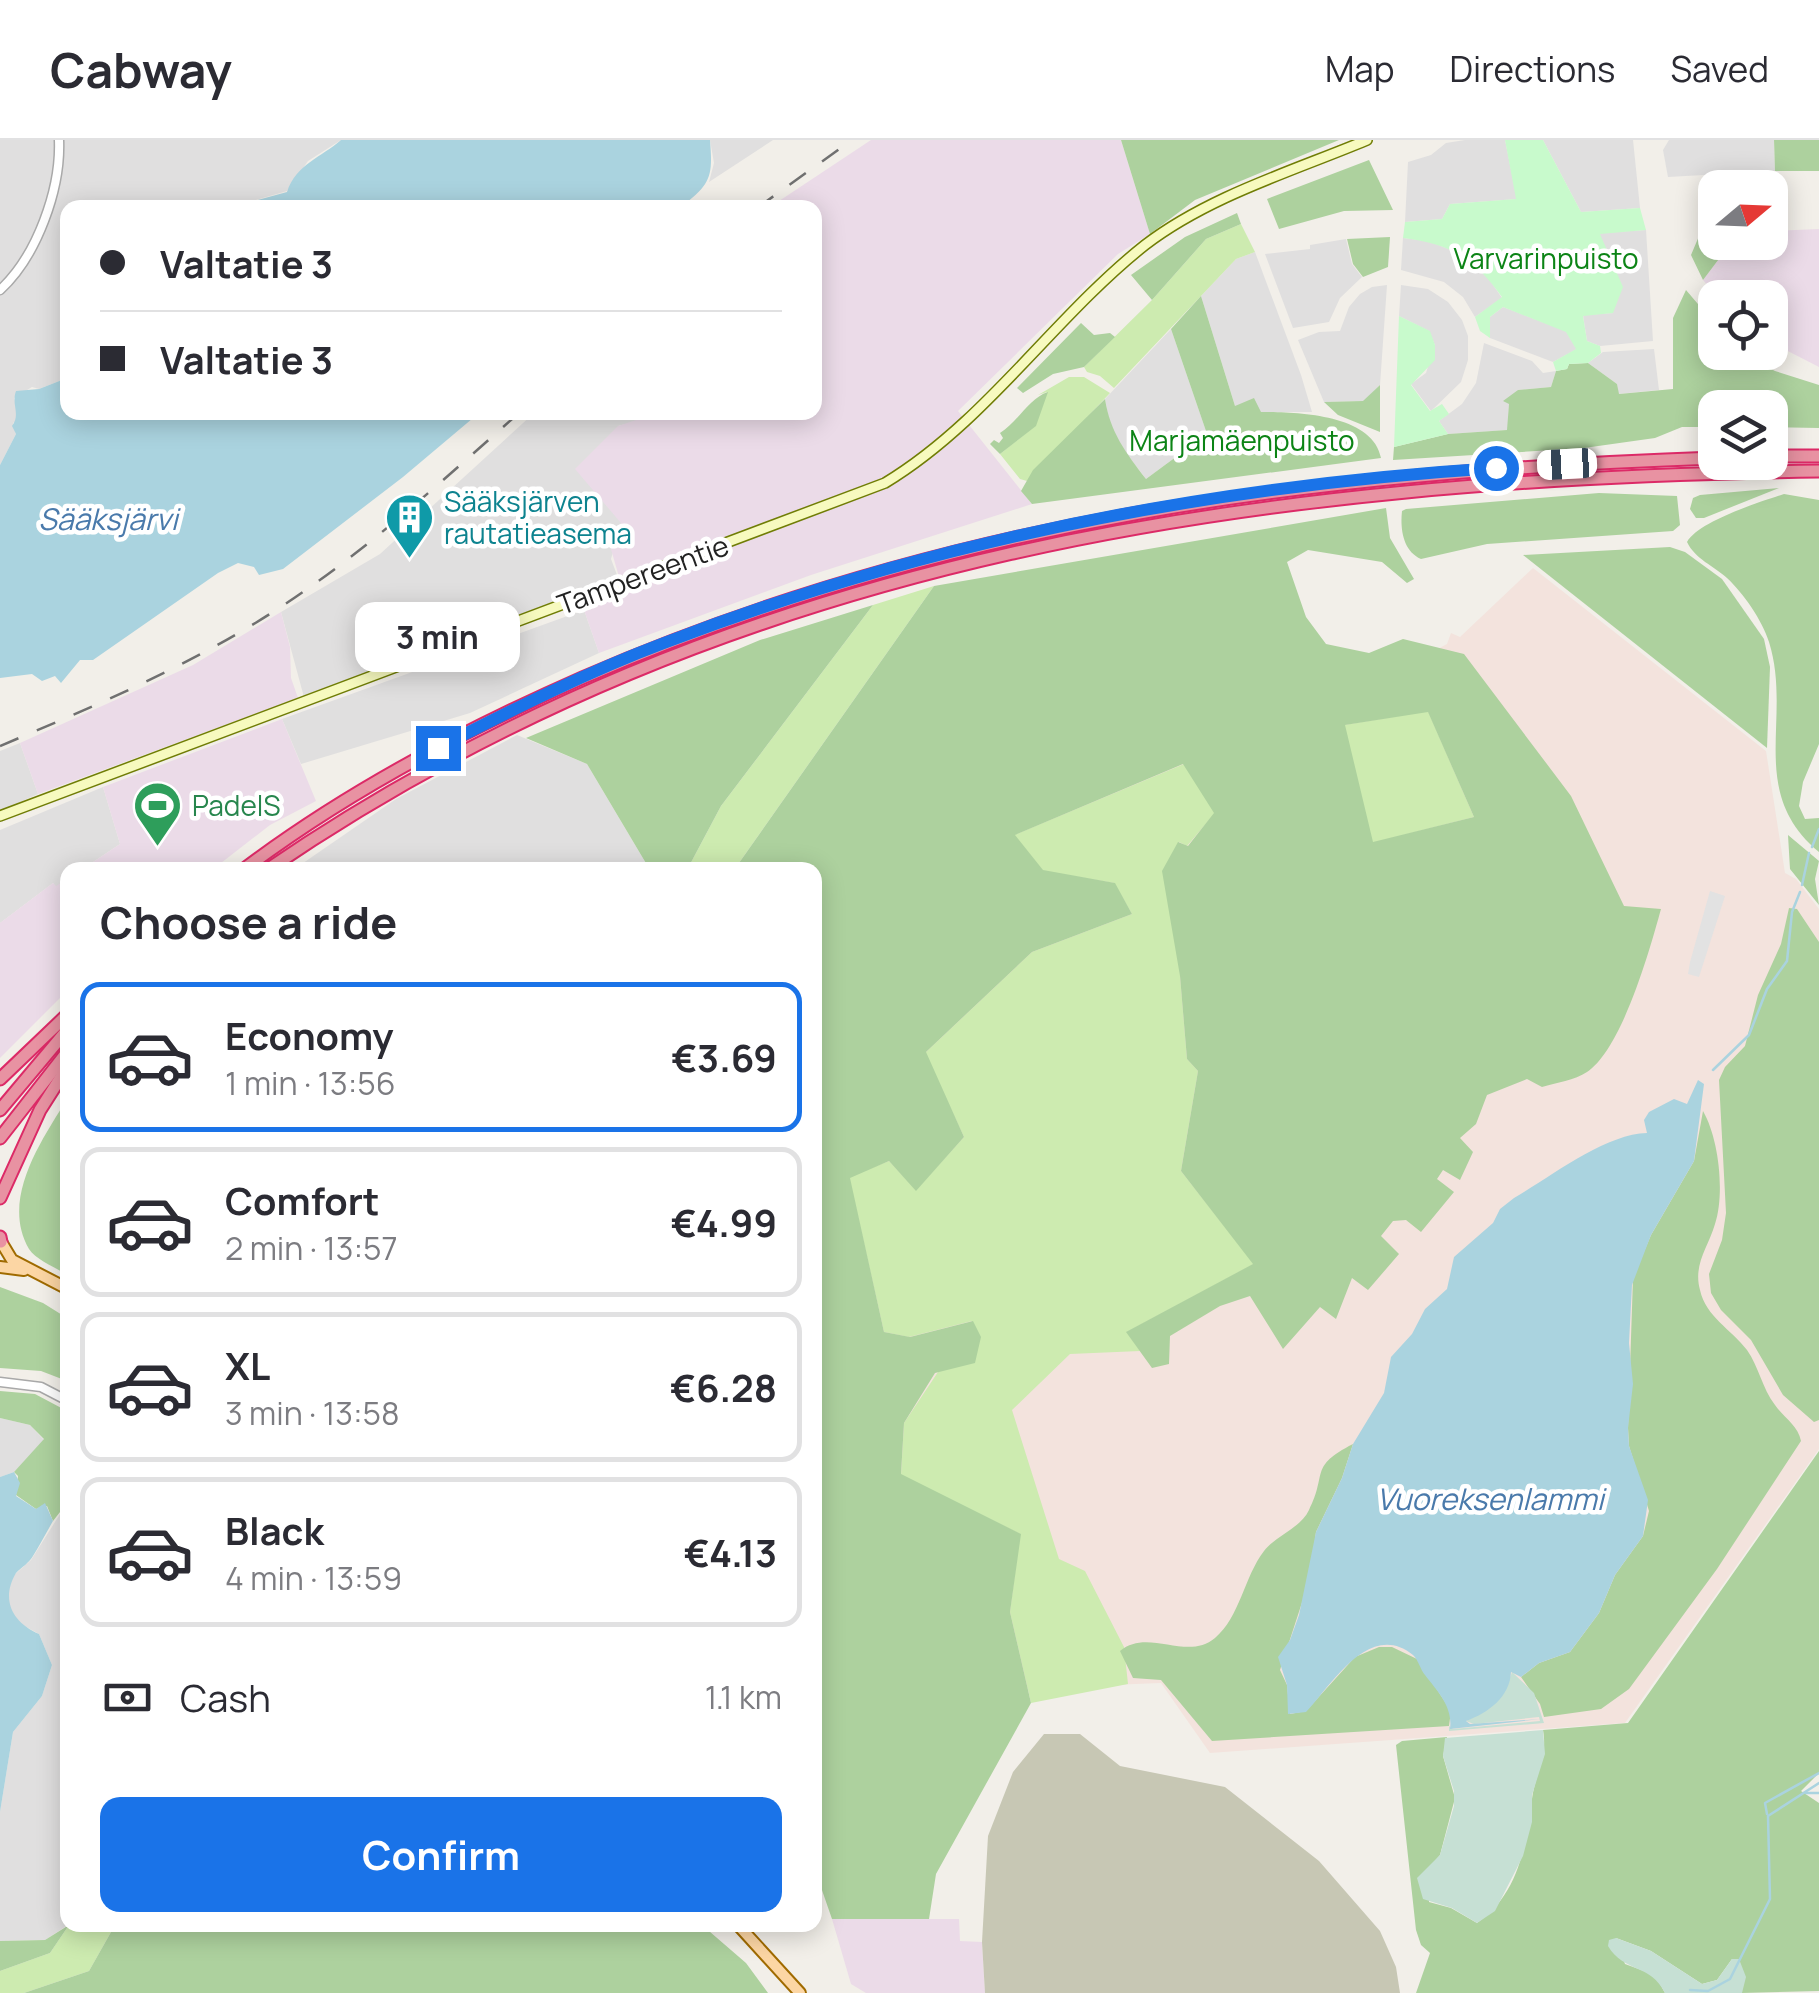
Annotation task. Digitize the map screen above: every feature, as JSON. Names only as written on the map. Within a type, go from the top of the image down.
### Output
[{"type":"highway","points":[[1788,456],[1819,456]]},
{"type":"highway","points":[[255,862],[350,798],[546,694],[662,644],[852,577],[1089,519],[1266,490],[1464,470],[1698,459]]},
{"type":"highway","points":[[280,862],[444,761],[603,685],[719,639],[896,580],[1092,534],[1269,505],[1529,481],[1819,471]]},
{"type":"highway","points":[[0,1079],[60,1022]]},
{"type":"highway","points":[[0,1110],[60,1039]]},
{"type":"highway","points":[[0,1138],[60,1060]]},
{"type":"highway","points":[[0,1198],[40,1110],[60,1079]]},
{"type":"main road","name":"Tampereentie","points":[[0,816],[885,483],[945,439],[1110,276],[1156,237],[1228,198],[1367,140]]},
{"type":"main road","points":[[1,1242],[0,1265],[31,1272]]},
{"type":"main road","points":[[1,1242],[12,1260],[60,1285]]},
{"type":"main road","points":[[744,1932],[800,1993]]},
{"type":"street","points":[[0,290],[28,252],[43,220],[58,174],[59,140]]},
{"type":"street","points":[[0,1382],[41,1387],[60,1397]]},
{"type":"shaded area","points":[[0,140],[341,140],[308,161],[287,191],[256,200],[60,200],[60,381],[39,389],[32,387],[14,398],[18,411],[13,423],[16,434],[0,465]]},
{"type":"shaded area","points":[[710,140],[773,140],[709,182],[714,163]]},
{"type":"shaded area","points":[[871,140],[1121,140],[1150,234],[1118,254],[958,411],[1032,504],[811,575],[599,653],[584,610],[624,594],[608,539],[621,523],[575,469],[618,426],[636,420],[822,420],[822,200],[781,200]]},
{"type":"shaded area","points":[[1505,140],[1517,199],[1450,204],[1442,219],[1405,222],[1408,162],[1431,155],[1446,143]]},
{"type":"shaded area","points":[[1543,140],[1633,140],[1640,208],[1581,212]]},
{"type":"shaded area","points":[[1669,140],[1774,140],[1775,170],[1698,170],[1698,175],[1668,177],[1663,150]]},
{"type":"shaded area","points":[[1819,229],[1819,367],[1788,351],[1788,280],[1703,280],[1718,260],[1788,260],[1788,230]]},
{"type":"shaded area","points":[[1646,230],[1653,341],[1600,346],[1587,341],[1583,315],[1613,313],[1599,233]]},
{"type":"shaded area","points":[[1403,238],[1428,241],[1459,253],[1483,270],[1502,298],[1475,317],[1463,297],[1444,282],[1401,270]]},
{"type":"shaded area","points":[[1346,239],[1352,264],[1362,277],[1340,298],[1329,322],[1293,328],[1265,254],[1310,249],[1310,245]]},
{"type":"shaded area","points":[[1255,252],[1312,412],[1261,412],[1235,406],[1201,296],[1236,259]]},
{"type":"shaded area","points":[[1387,285],[1380,385],[1364,401],[1324,402],[1298,340],[1319,332],[1340,331],[1349,307],[1360,294]]},
{"type":"shaded area","points":[[1401,285],[1428,289],[1448,302],[1468,336],[1468,360],[1461,382],[1431,411],[1411,384],[1426,373],[1435,345],[1429,331],[1399,316]]},
{"type":"shaded area","points":[[1503,307],[1566,331],[1577,349],[1553,362],[1490,338],[1490,317]]},
{"type":"shaded area","points":[[1171,329],[1207,434],[1146,479],[1119,444],[1105,399]]},
{"type":"shaded area","points":[[1484,343],[1532,361],[1543,373],[1556,371],[1551,387],[1518,390],[1509,404],[1508,430],[1448,434],[1439,421],[1462,404],[1476,383]]},
{"type":"shaded area","points":[[1654,349],[1659,390],[1618,394],[1617,384],[1588,363],[1603,352]]},
{"type":"shaded area","points":[[526,420],[641,420],[618,426],[621,523],[611,559],[620,583],[305,701],[281,612],[380,554]]},
{"type":"shaded area","points":[[1533,568],[1766,751],[1785,873],[1796,879],[1819,909],[1819,1449],[1625,1723],[1210,1753],[1161,1683],[822,1697],[822,918],[1402,668],[1447,644],[1451,633],[1460,637]]},
{"type":"shaded area","points":[[584,610],[599,653],[470,713],[301,764],[282,719]]},
{"type":"shaded area","points":[[281,612],[298,698],[38,794],[20,743],[193,665]]},
{"type":"shaded area","points":[[282,719],[316,801],[270,825],[222,862],[93,862],[120,844],[103,787]]},
{"type":"shaded area","points":[[517,735],[587,764],[645,862],[305,862],[396,799]]},
{"type":"shaded area","points":[[20,743],[38,794],[0,811],[0,751]]},
{"type":"shaded area","points":[[103,787],[120,844],[93,862],[60,862],[60,884],[56,887],[53,883],[0,923],[0,830]]},
{"type":"shaded area","points":[[53,883],[60,883],[60,998],[0,1058],[0,923]]},
{"type":"shaded area","points":[[1710,891],[1725,896],[1699,977],[1688,974]]},
{"type":"shaded area","points":[[0,1418],[30,1425],[44,1440],[14,1472],[0,1477]]},
{"type":"shaded area","points":[[60,1514],[60,1930],[45,1940],[0,1941],[0,1812],[13,1732],[42,1696],[52,1665],[39,1634],[12,1619],[7,1594],[13,1576],[31,1560]]},
{"type":"shaded area","points":[[1512,1672],[1534,1693],[1544,1723],[1449,1731],[1449,1726],[1453,1729],[1540,1721],[1539,1717],[1474,1724],[1466,1721],[1496,1702]]},
{"type":"shaded area","points":[[1543,1730],[1545,1754],[1532,1795],[1532,1822],[1523,1856],[1495,1911],[1477,1923],[1452,1908],[1423,1899],[1417,1878],[1440,1855],[1454,1806],[1454,1791],[1443,1756],[1445,1738]]},
{"type":"shaded area","points":[[1044,1734],[1080,1734],[1120,1766],[1225,1787],[1319,1861],[1380,1931],[1396,1967],[1400,1993],[985,1993],[982,1942],[988,1836],[1013,1772]]},
{"type":"shaded area","points":[[832,1919],[959,1919],[960,1941],[982,1942],[985,1993],[866,1993],[851,1984]]},
{"type":"shaded area","points":[[1616,1938],[1651,1951],[1702,1984],[1717,1980],[1732,1959],[1739,1959],[1746,1977],[1742,1993],[1665,1993],[1652,1977],[1614,1955],[1608,1946],[1609,1940]]},
{"type":"green space","points":[[1121,140],[1339,140],[1195,200],[1150,234]]},
{"type":"green space","name":"Varvarinpuisto","points":[[1505,140],[1543,140],[1581,212],[1640,208],[1646,230],[1600,234],[1623,287],[1613,313],[1583,316],[1587,341],[1600,346],[1601,353],[1588,363],[1569,364],[1567,369],[1556,371],[1553,362],[1576,349],[1566,332],[1503,307],[1490,317],[1490,338],[1480,331],[1475,317],[1502,297],[1492,284],[1460,255],[1435,244],[1403,238],[1405,222],[1442,219],[1450,204],[1516,199]]},
{"type":"green space","points":[[1774,140],[1819,140],[1819,171],[1775,170]]},
{"type":"green space","points":[[1369,160],[1393,210],[1344,211],[1279,229],[1267,199]]},
{"type":"green space","points":[[1237,213],[1241,224],[1206,239],[1152,300],[1131,275],[1185,237]]},
{"type":"green space","points":[[1241,224],[1255,252],[1236,259],[1114,388],[1100,376],[1087,372],[1084,367],[1206,239]]},
{"type":"green space","points":[[1390,237],[1388,267],[1363,277],[1353,264],[1347,239]]},
{"type":"green space","points":[[1698,238],[1698,260],[1718,260],[1703,280],[1691,255]]},
{"type":"green space","points":[[1686,290],[1698,304],[1698,370],[1773,370],[1819,385],[1819,428],[1788,427],[1788,390],[1698,390],[1698,427],[1682,427],[1655,438],[1584,448],[1393,460],[1394,447],[1448,434],[1507,430],[1509,404],[1503,401],[1518,390],[1551,387],[1556,371],[1567,369],[1569,364],[1588,363],[1617,384],[1619,394],[1673,389],[1673,318]]},
{"type":"green space","name":"Marjamäenpuisto","points":[[1201,296],[1235,406],[1254,398],[1261,412],[1312,415],[1349,424],[1375,443],[1381,458],[1032,504],[1021,491],[1033,470],[1105,399],[1115,432],[1146,479],[1207,434],[1171,329]]},
{"type":"green space","points":[[1399,316],[1430,331],[1435,360],[1411,385],[1430,411],[1442,404],[1449,414],[1439,421],[1448,434],[1394,447]]},
{"type":"green space","points":[[1081,323],[1094,335],[1110,333],[1115,337],[1084,367],[1053,374],[1023,393],[1017,388]]},
{"type":"green space","points":[[1069,377],[1084,377],[1110,393],[1027,481],[1020,479],[1000,454],[1035,426],[1047,392],[1038,395]]},
{"type":"green space","points":[[1380,385],[1380,432],[1338,415],[1324,402],[1363,401]]},
{"type":"green space","points":[[1048,392],[1036,426],[1000,454],[990,444],[994,440],[999,443],[1003,438],[1000,433],[1035,399]]},
{"type":"green space","points":[[1779,488],[1704,518],[1696,518],[1690,509],[1693,498],[1700,495]]},
{"type":"green space","points":[[1599,493],[1677,496],[1680,525],[1673,531],[1487,544],[1421,559],[1410,551],[1402,532],[1402,511],[1406,509]]},
{"type":"green space","points":[[1784,494],[1819,500],[1819,744],[1803,782],[1799,806],[1805,819],[1819,818],[1819,852],[1797,829],[1777,779],[1775,671],[1766,634],[1740,592],[1687,542],[1717,520]]},
{"type":"green space","points":[[1386,508],[1390,538],[1414,579],[1407,583],[1382,562],[1308,550],[1287,562],[1306,617],[1326,644],[1369,653],[1403,639],[1464,654],[1571,796],[1624,906],[1661,909],[1633,997],[1600,1060],[1571,1079],[1542,1087],[1527,1079],[1487,1095],[1476,1124],[1460,1138],[1473,1152],[1460,1180],[1443,1170],[1437,1179],[1454,1192],[1421,1232],[1406,1220],[1393,1221],[1381,1236],[1399,1254],[1368,1290],[1352,1278],[1336,1319],[1320,1307],[1283,1349],[1250,1296],[1220,1306],[1170,1336],[1169,1364],[1152,1368],[1126,1332],[1253,1264],[1181,1171],[1198,1071],[1187,1059],[1180,976],[1162,871],[1178,842],[1188,846],[1214,813],[1183,764],[1015,835],[1043,870],[1115,883],[1132,914],[1032,952],[926,1052],[964,1137],[916,1191],[889,1161],[850,1178],[884,1332],[910,1337],[973,1321],[981,1337],[975,1363],[935,1373],[904,1423],[901,1474],[1021,1534],[1010,1612],[1031,1703],[936,1874],[929,1919],[832,1919],[822,1890],[822,862],[740,862],[934,586]],"holes":[[[1428,712],[1474,817],[1373,842],[1345,725]]]},
{"type":"green space","points":[[1670,547],[1685,552],[1722,579],[1764,639],[1770,667],[1767,748],[1523,555]]},
{"type":"green space","points":[[934,586],[740,862],[691,862],[721,806],[873,605]]},
{"type":"green space","points":[[873,605],[721,806],[691,862],[645,862],[587,764],[526,738],[760,640]]},
{"type":"green space","points":[[1428,711],[1474,817],[1372,843],[1344,725]]},
{"type":"green space","points":[[1184,764],[1215,813],[1187,846],[1179,842],[1180,976],[1187,1059],[1198,1071],[1181,1171],[1254,1264],[1127,1332],[1140,1351],[1070,1354],[1012,1410],[1059,1559],[1085,1571],[1124,1647],[1128,1684],[1031,1703],[1010,1612],[1020,1534],[901,1475],[904,1423],[972,1321],[909,1337],[884,1332],[849,1177],[889,1161],[916,1190],[964,1137],[925,1053],[1032,952],[1132,914],[1114,883],[1043,871],[1014,835]]},
{"type":"green space","points":[[1788,835],[1819,861],[1815,879],[1819,905],[1790,869]]},
{"type":"green space","points":[[1789,908],[1797,909],[1819,942],[1819,1420],[1814,1422],[1783,1395],[1751,1340],[1721,1310],[1711,1293],[1709,1274],[1722,1240],[1726,1213],[1719,1080],[1725,1067],[1745,1046],[1758,995],[1781,944]]},
{"type":"green space","points":[[60,1110],[60,1271],[32,1253],[21,1230],[22,1190]]},
{"type":"green space","points":[[1703,1111],[1716,1151],[1720,1197],[1700,1264],[1700,1290],[1713,1315],[1747,1350],[1771,1398],[1801,1441],[1717,1569],[1629,1689],[1601,1709],[1544,1717],[1540,1704],[1521,1677],[1539,1663],[1570,1652],[1599,1613],[1615,1575],[1643,1536],[1649,1511],[1629,1446],[1628,1428],[1633,1278],[1651,1235],[1694,1161]]},
{"type":"green space","points":[[0,1287],[60,1314],[60,1378],[41,1371],[0,1368]]},
{"type":"green space","points":[[0,1391],[35,1394],[60,1407],[60,1512],[53,1521],[47,1506],[36,1509],[16,1495],[18,1476],[14,1472],[44,1439],[30,1425],[0,1418]]},
{"type":"green space","points":[[1353,1444],[1342,1478],[1316,1532],[1310,1578],[1280,1670],[1287,1685],[1290,1714],[1306,1711],[1355,1657],[1379,1647],[1392,1647],[1417,1659],[1451,1711],[1449,1726],[1212,1741],[1161,1680],[1133,1678],[1120,1651],[1143,1642],[1192,1647],[1215,1638],[1230,1619],[1264,1551],[1305,1517],[1324,1465]]},
{"type":"green space","points":[[1819,1451],[1819,1773],[1801,1791],[1819,1803],[1819,1991],[1742,1993],[1732,1959],[1717,1980],[1702,1984],[1651,1951],[1616,1938],[1625,1964],[1655,1975],[1665,1993],[1416,1993],[1430,1953],[1421,1945],[1416,1930],[1396,1745],[1402,1741],[1447,1737],[1443,1756],[1455,1798],[1440,1855],[1429,1868],[1429,1902],[1451,1908],[1477,1923],[1502,1898],[1518,1867],[1543,1757],[1543,1730],[1628,1723]]},
{"type":"green space","points":[[64,1932],[111,1932],[89,1971],[24,1993],[0,1993],[0,1971],[50,1953]]},
{"type":"green space","points":[[64,1932],[50,1953],[0,1971],[0,1941],[45,1940]]},
{"type":"green space","points":[[111,1932],[710,1932],[746,1963],[768,1993],[24,1993],[89,1971]]},
{"type":"water","points":[[341,140],[710,140],[711,163],[708,179],[689,200],[258,200],[287,192],[303,168]]},
{"type":"water","name":"Sääksjärvi","points":[[60,381],[60,420],[471,420],[283,569],[259,575],[254,567],[238,563],[218,573],[93,660],[80,660],[61,683],[55,676],[42,681],[32,674],[0,678],[0,465],[16,434],[12,426],[16,391],[39,389]]},
{"type":"water","name":"Vuoreksenlammi","points":[[1698,1080],[1704,1084],[1694,1161],[1651,1235],[1632,1285],[1629,1343],[1633,1384],[1628,1428],[1629,1446],[1648,1500],[1643,1536],[1615,1575],[1599,1613],[1570,1652],[1539,1663],[1521,1677],[1511,1672],[1507,1689],[1496,1703],[1466,1721],[1470,1724],[1541,1719],[1450,1729],[1447,1707],[1415,1657],[1397,1646],[1381,1645],[1352,1661],[1306,1712],[1288,1714],[1287,1685],[1278,1657],[1290,1640],[1299,1615],[1316,1532],[1342,1478],[1353,1444],[1384,1393],[1391,1357],[1412,1334],[1425,1309],[1447,1289],[1454,1257],[1493,1223],[1500,1209],[1514,1198],[1596,1148],[1647,1133],[1644,1120],[1649,1112],[1674,1099],[1687,1104]]},
{"type":"water","points":[[14,1472],[20,1483],[16,1496],[36,1509],[45,1503],[53,1521],[31,1558],[16,1573],[9,1601],[22,1624],[39,1634],[52,1665],[42,1696],[13,1732],[0,1812],[0,1477]]},
{"type":"waterway","points":[[1812,847],[1819,829]]},
{"type":"waterway","points":[[1802,885],[1809,853]]},
{"type":"waterway","points":[[1713,1070],[1749,1035],[1767,989],[1787,961],[1792,912],[1800,892]]},
{"type":"waterway","points":[[1767,1814],[1765,1803],[1819,1773]]},
{"type":"waterway","points":[[1690,1990],[1708,1991],[1730,1979],[1770,1899],[1768,1816],[1819,1783]]},
{"type":"waterway","points":[[1806,1793],[1819,1793]]},
{"type":"railway","points":[[768,200],[852,140]]},
{"type":"railway","points":[[0,746],[160,675],[274,612],[364,546],[511,420]]},
{"type":"place","name":"Sääksjärven rautatieasema","points":[[409,560]]},
{"type":"place","name":"PadelS","points":[[157,848]]},
{"type":"route","points":[[438,748],[546,694],[662,644],[852,577],[1026,532],[1178,503],[1374,478],[1496,468]]}]
